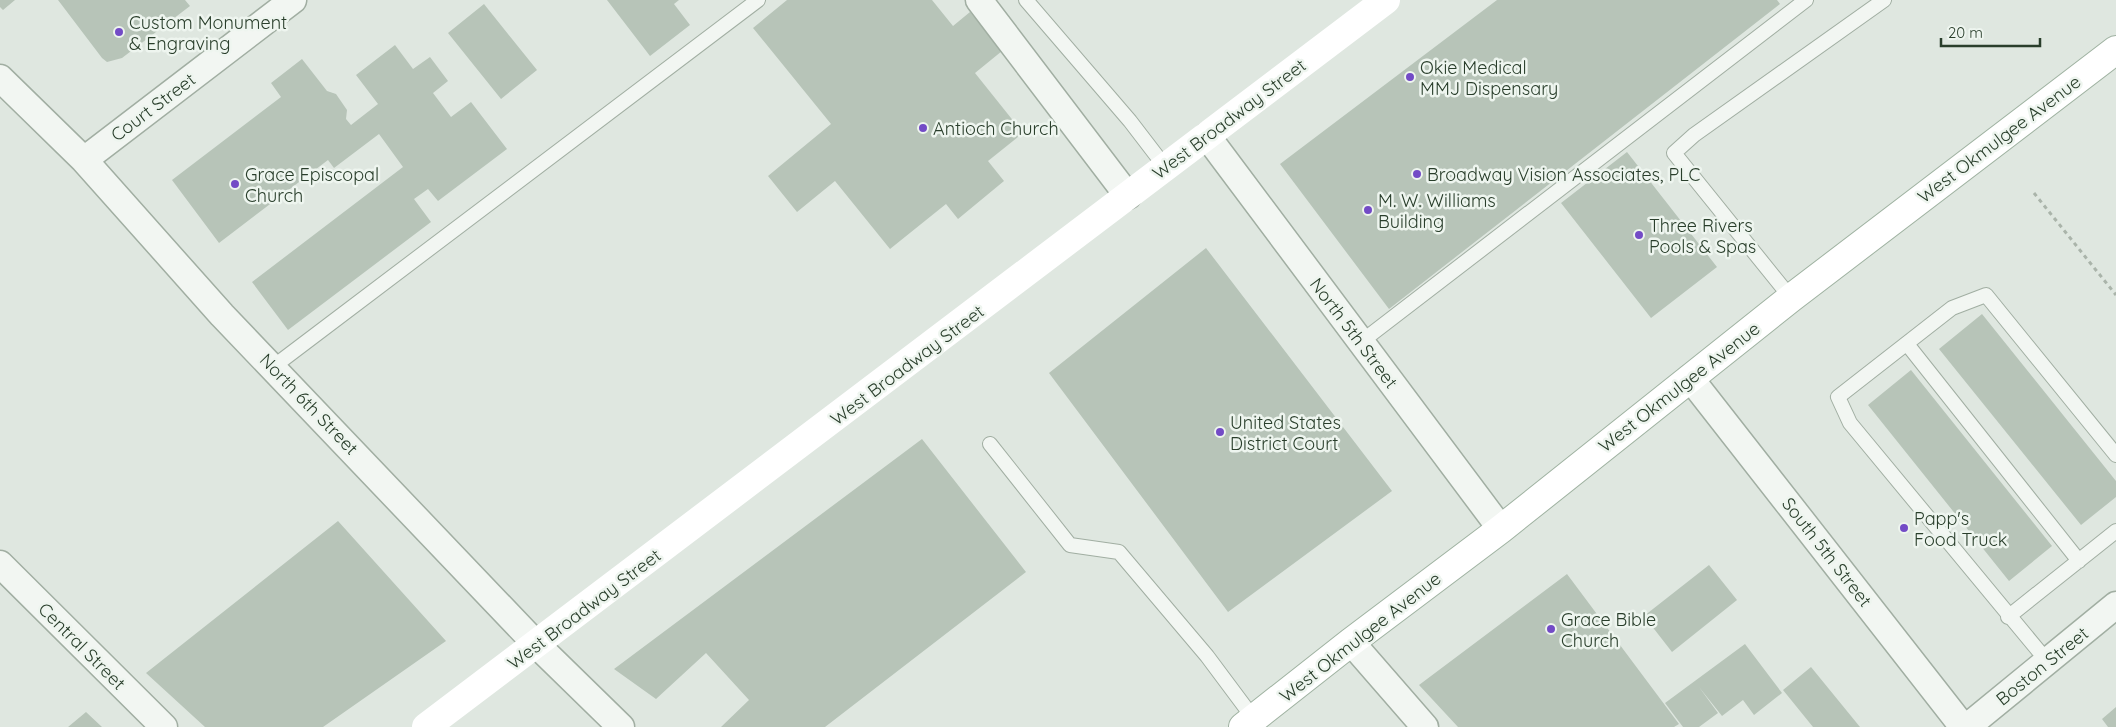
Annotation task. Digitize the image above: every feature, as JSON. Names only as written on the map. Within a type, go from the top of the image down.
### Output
[{"type":"street","name":"Court Street","points":[[84,160],[294,0]]},
{"type":"street","points":[[979,0],[1128,196]]},
{"type":"street","name":"West Broadway Street","points":[[426,727],[537,645],[1386,0]]},
{"type":"street","name":"West Okmulgee Avenue","points":[[1249,723],[1351,642],[1501,529],[1791,298],[2116,50]]},
{"type":"street","name":"North 6th Street","points":[[6,94],[84,160],[222,315],[537,645],[621,727]]},
{"type":"street","name":"North 5th Street","points":[[1207,136],[1501,529]]},
{"type":"street","name":"South 5th Street","points":[[1690,378],[1962,727]]},
{"type":"street","name":"Central Street","points":[[0,564],[164,727]]},
{"type":"street","name":"Boston Street","points":[[1967,727],[2116,605]]},
{"type":"street","points":[[1351,642],[1425,727]]},
{"type":"lane","points":[[273,367],[758,0]]},
{"type":"lane","points":[[1026,0],[1130,121],[1166,168]]},
{"type":"lane","points":[[1361,342],[1806,0]]},
{"type":"lane","points":[[1791,298],[1674,153],[1694,135],[1884,0]]},
{"type":"lane","points":[[2047,661],[2008,617],[1850,423],[1838,397],[1952,308],[1986,295],[2116,454]]},
{"type":"lane","points":[[1907,344],[2079,561]]},
{"type":"lane","points":[[990,444],[1070,545],[1119,552],[1207,656],[1249,723]]},
{"type":"lane","points":[[2008,617],[2116,532]]},
{"type":"path","points":[[2034,193],[2116,295]]},
{"type":"building","points":[[0,0],[15,0],[3,10],[0,7]]},
{"type":"building","name":"Custom Monument & Engraving","points":[[58,0],[185,0],[190,6],[122,58],[107,62]]},
{"type":"building","points":[[607,0],[679,0],[674,4],[690,25],[650,56]]},
{"type":"building","name":"Antioch Church","points":[[787,0],[932,0],[953,26],[970,12],[1002,51],[975,73],[1023,133],[988,161],[1004,181],[958,219],[946,204],[890,249],[835,181],[797,212],[768,176],[831,124],[753,28]]},
{"type":"building","points":[[1497,0],[1777,0],[1780,4],[1389,309],[1280,164]]},
{"type":"building","points":[[484,4],[537,70],[501,99],[448,33]]},
{"type":"building","name":"Grace Episcopal Church","points":[[395,45],[413,69],[430,57],[448,81],[433,93],[451,117],[471,102],[507,149],[438,201],[428,189],[414,199],[431,222],[288,330],[252,282],[403,167],[379,134],[334,168],[328,160],[219,243],[172,180],[281,97],[271,83],[302,59],[327,91],[336,94],[347,110],[346,119],[351,125],[378,104],[356,75]]},
{"type":"building","name":"Three Rivers Pools & Spas","points":[[1627,152],[1717,267],[1651,318],[1561,203]]},
{"type":"building","name":"United States District Court","points":[[1206,248],[1392,491],[1228,612],[1049,373]]},
{"type":"building","points":[[1982,314],[2116,481],[2116,497],[2081,525],[1939,349]]},
{"type":"building","points":[[1911,370],[2052,546],[2009,581],[1868,405]]},
{"type":"building","points":[[922,439],[1026,572],[825,727],[721,727],[749,700],[706,653],[656,699],[614,669]]},
{"type":"building","points":[[338,521],[446,641],[323,727],[205,727],[146,673]]},
{"type":"building","points":[[1709,565],[1737,600],[1672,652],[1644,616]]},
{"type":"building","name":"Grace Bible Church","points":[[1567,574],[1679,724],[1674,727],[1458,727],[1419,685]]},
{"type":"building","points":[[1745,644],[1782,693],[1754,715],[1743,700],[1722,716],[1699,687],[1718,713],[1699,727],[1683,727],[1665,703]]},
{"type":"building","points":[[1811,667],[1860,727],[1813,727],[1783,690]]},
{"type":"building","points":[[2116,707],[2116,727],[2108,727],[2102,719]]},
{"type":"building","points":[[86,712],[102,727],[68,727]]},
{"type":"place","name":"Custom Monument & Engraving","points":[[119,32]]},
{"type":"place","name":"Okie Medical MMJ Dispensary","points":[[1410,77]]},
{"type":"place","name":"Antioch Church","points":[[923,128]]},
{"type":"place","name":"Broadway Vision Associates, PLC","points":[[1417,174]]},
{"type":"place","name":"Grace Episcopal Church","points":[[235,184]]},
{"type":"place","name":"M. W. Williams Building","points":[[1368,210]]},
{"type":"place","name":"Three Rivers Pools & Spas","points":[[1639,235]]},
{"type":"place","name":"United States District Court","points":[[1220,432]]},
{"type":"place","name":"Papp's Food Truck","points":[[1904,528]]},
{"type":"place","name":"Grace Bible Church","points":[[1551,629]]}]
